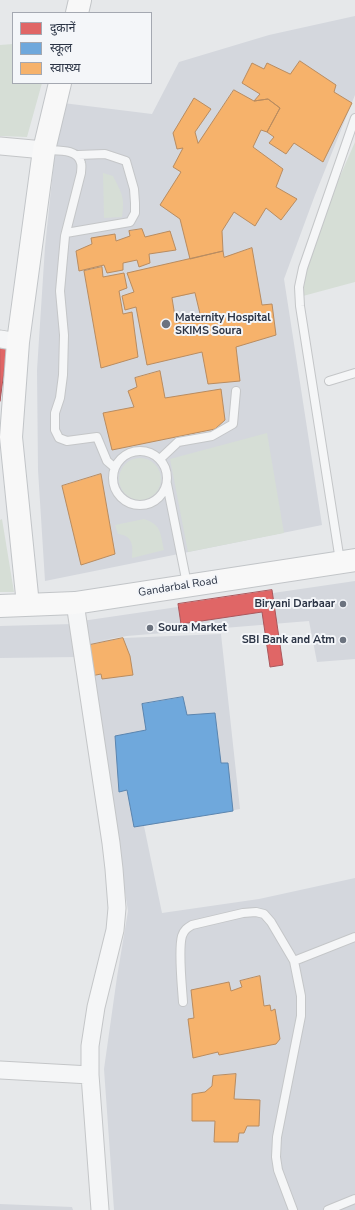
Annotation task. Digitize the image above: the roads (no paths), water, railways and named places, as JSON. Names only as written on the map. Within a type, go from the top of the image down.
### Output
[{"type":"main road","points":[[77,12],[80,0]]},
{"type":"main road","points":[[28,605],[6,439],[9,341],[44,150],[60,84]]},
{"type":"main road","name":"Gandarbal Road","points":[[0,606],[75,603],[347,560]]},
{"type":"street","points":[[0,146],[44,150]]},
{"type":"street","points":[[75,603],[111,842],[117,908],[115,930],[96,1008],[90,1046],[90,1075],[100,1210]]},
{"type":"street","points":[[0,1070],[90,1075]]},
{"type":"lane","points":[[347,560],[300,306],[300,287],[303,268],[355,118]]},
{"type":"lane","points":[[44,150],[70,152],[78,155],[105,154],[126,162],[134,189],[135,213],[130,222],[66,233]]},
{"type":"lane","points":[[78,155],[81,163],[81,172],[66,233],[60,291],[64,335],[63,375],[60,398],[55,412],[55,430],[59,438],[67,441],[97,437],[107,461],[114,467]]},
{"type":"lane","points":[[329,381],[355,373]]},
{"type":"lane","points":[[160,459],[178,442],[212,436],[233,424],[236,391]]},
{"type":"lane","points":[[167,484],[163,493],[157,500],[149,504],[131,504],[123,500],[113,485],[112,476],[114,467],[127,453],[135,450],[145,450],[153,453],[160,459],[165,467],[167,484],[188,585]]},
{"type":"lane","points":[[183,1002],[181,950],[182,936],[185,929],[192,925],[243,913],[256,912],[264,914],[271,922],[294,961],[301,996],[301,1016],[277,1137],[276,1157],[278,1170],[293,1210]]},
{"type":"lane","points":[[294,961],[355,937]]},
{"type":"lane","points":[[328,1210],[355,1199]]},
{"type":"place","name":"Maternity Hospital SKIMS Soura","points":[[166,324]]},
{"type":"place","name":"Biryani Darbaar","points":[[343,604]]},
{"type":"place","name":"Soura Market","points":[[150,628]]},
{"type":"place","name":"SBI Bank and Atm","points":[[343,640]]}]
